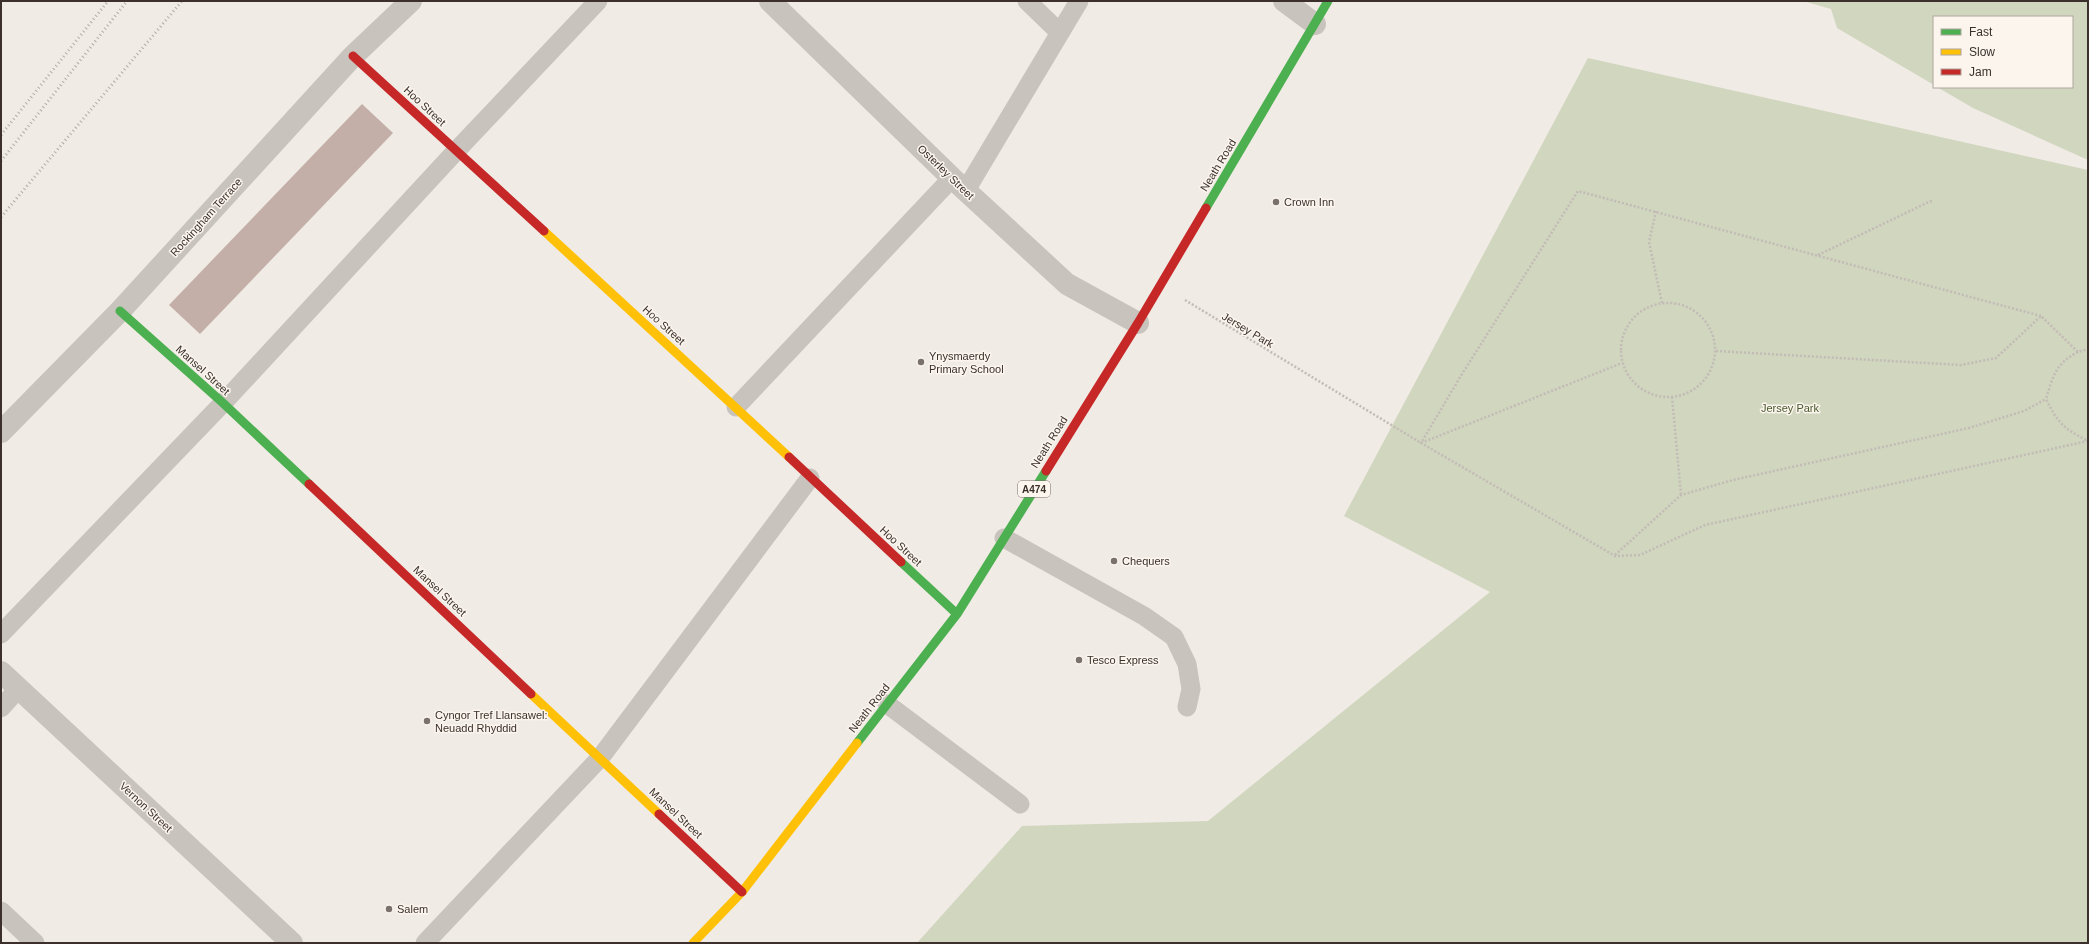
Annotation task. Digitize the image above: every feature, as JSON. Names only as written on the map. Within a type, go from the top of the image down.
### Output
[{"type":"street","name":"Rockingham Terrace","points":[[1,432],[120,311],[353,56],[411,1]]},
{"type":"street","name":"Osterley Street","points":[[770,1],[959,184],[1067,284],[1138,323]]},
{"type":"street","points":[[1284,1],[1315,24]]},
{"type":"street","name":"Neath Road","points":[[693,943],[742,892],[957,614],[1138,323],[1328,1]]},
{"type":"street","name":"Hoo Street","points":[[353,56],[736,407],[810,478],[957,614]]},
{"type":"street","name":"Mansel Street","points":[[120,311],[223,403],[742,892]]},
{"type":"street","name":"Vernon Street","points":[[1,672],[292,943]]},
{"type":"lane","points":[[1,634],[223,403],[456,151],[598,1]]},
{"type":"lane","points":[[1027,1],[1060,33]]},
{"type":"lane","points":[[736,407],[959,184],[1060,33],[1079,1]]},
{"type":"lane","points":[[425,943],[600,758],[810,478]]},
{"type":"lane","points":[[1004,538],[1144,616],[1174,637],[1187,664],[1191,689],[1187,707]]},
{"type":"lane","points":[[1,708],[19,688]]},
{"type":"lane","points":[[887,704],[1020,804]]},
{"type":"lane","points":[[1,911],[36,943]]},
{"type":"path","points":[[1421,443],[1462,374],[1578,191],[2041,316],[2078,352]]},
{"type":"path","points":[[1818,255],[1933,200]]},
{"type":"path","points":[[1656,211],[1649,242],[1662,303]]},
{"type":"path","name":"Jersey Park","points":[[1160,286],[1328,388],[1615,556]]},
{"type":"path","points":[[1662,303],[1678,303],[1693,309],[1706,320],[1714,335],[1716,351],[1713,366],[1706,379],[1695,389],[1681,396],[1672,397],[1652,394],[1639,388],[1628,376],[1622,363],[1620,347],[1623,336],[1633,317],[1646,307],[1662,303]]},
{"type":"path","points":[[1716,351],[1961,365],[1996,358],[2041,316]]},
{"type":"path","points":[[2087,441],[2070,432],[2056,420],[2046,399],[2053,374],[2066,358],[2088,348]]},
{"type":"path","points":[[1421,443],[1622,363]]},
{"type":"path","points":[[1672,397],[1681,495]]},
{"type":"path","points":[[1615,556],[1681,495],[1733,480],[1969,428],[2024,411],[2046,399]]},
{"type":"path","points":[[1615,556],[1640,555],[1705,525],[2087,441]]},
{"type":"green space","points":[[1803,1],[2088,1],[2088,160],[1973,108],[1939,88],[2073,88],[2073,16],[1933,16],[1933,84],[1837,28],[1831,9]]},
{"type":"green space","name":"Jersey Park","points":[[1588,58],[2088,170],[2088,943],[917,943],[1022,826],[1208,821],[1490,592],[1344,516]]},
{"type":"building","points":[[362,104],[393,133],[200,334],[169,305]]},
{"type":"railway","points":[[1,135],[108,1]]},
{"type":"railway","points":[[1,161],[127,1]]},
{"type":"railway","points":[[1,217],[182,1]]},
{"type":"traffic: fast","points":[[1206,208],[1328,1]]},
{"type":"traffic: fast","points":[[120,311],[223,403],[309,484]]},
{"type":"traffic: fast","points":[[857,743],[957,614],[1046,471]]},
{"type":"traffic: fast","points":[[901,562],[957,614]]},
{"type":"traffic: slow","points":[[544,231],[789,457]]},
{"type":"traffic: slow","points":[[531,694],[659,814]]},
{"type":"traffic: slow","points":[[693,943],[742,892],[857,743]]},
{"type":"traffic: jam","points":[[353,56],[544,231]]},
{"type":"traffic: jam","points":[[1046,471],[1138,323],[1206,208]]},
{"type":"traffic: jam","points":[[789,457],[901,562]]},
{"type":"traffic: jam","points":[[309,484],[531,694]]},
{"type":"traffic: jam","points":[[659,814],[742,892]]},
{"type":"place","name":"Crown Inn","points":[[1276,202]]},
{"type":"place","name":"Ynysmaerdy Primary School","points":[[921,362]]},
{"type":"place","name":"Chequers","points":[[1114,561]]},
{"type":"place","name":"Tesco Express","points":[[1079,660]]},
{"type":"place","name":"Cyngor Tref Llansawel: Neuadd Rhyddid","points":[[427,721]]},
{"type":"place","name":"Salem","points":[[389,909]]}]
